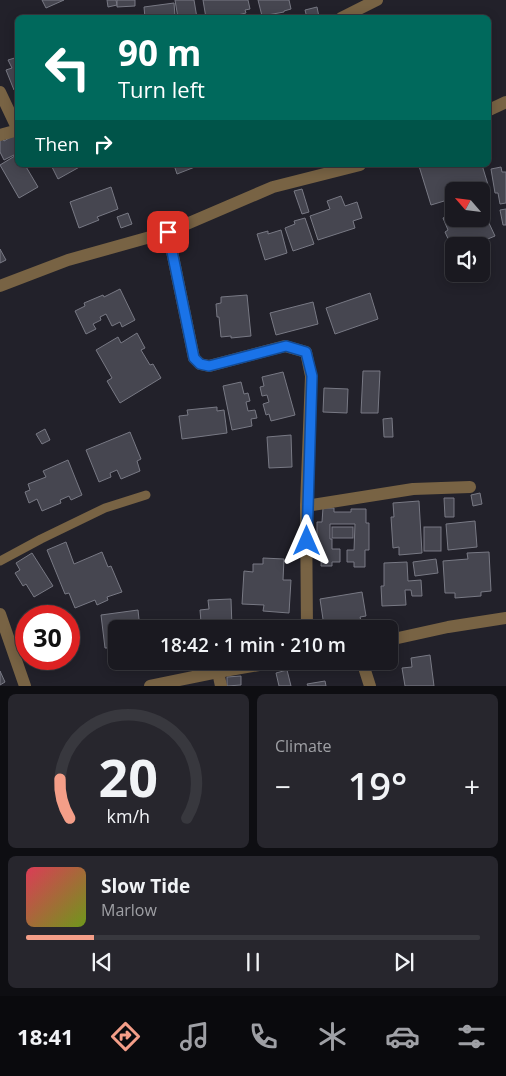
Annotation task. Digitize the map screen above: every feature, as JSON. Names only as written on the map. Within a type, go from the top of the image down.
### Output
[{"type":"street","points":[[347,15],[377,0]]},
{"type":"street","points":[[0,92],[15,124]]},
{"type":"street","points":[[491,109],[506,102]]},
{"type":"street","points":[[0,135],[15,131]]},
{"type":"street","points":[[0,286],[68,260],[168,232],[273,187],[352,167]]},
{"type":"street","points":[[168,232],[194,358],[200,364],[209,366],[286,346],[306,352],[312,376],[306,506],[307,620]]},
{"type":"street","points":[[306,506],[413,489],[470,487]]},
{"type":"street","points":[[0,614],[25,686]]},
{"type":"street","points":[[398,638],[448,627],[506,618]]},
{"type":"street","points":[[150,686],[230,670]]},
{"type":"street","points":[[365,670],[370,686]]},
{"type":"street","points":[[218,672],[221,686]]},
{"type":"lane","points":[[0,561],[105,508],[146,495]]},
{"type":"building","points":[[42,0],[64,0],[46,8]]},
{"type":"building","points":[[107,0],[116,0],[117,5],[108,7]]},
{"type":"building","points":[[117,0],[135,0],[135,6],[117,7]]},
{"type":"building","points":[[175,0],[194,0],[196,15],[178,15]]},
{"type":"building","points":[[203,0],[248,0],[250,9],[245,10],[246,13],[238,15],[206,15]]},
{"type":"building","points":[[258,0],[289,0],[291,9],[284,12],[262,15]]},
{"type":"building","points":[[174,3],[175,15],[145,15],[144,7]]},
{"type":"building","points":[[317,7],[319,15],[306,15],[305,10]]},
{"type":"building","points":[[15,58],[14,90],[6,70],[12,68],[8,60]]},
{"type":"building","points":[[14,135],[15,136],[15,154],[4,160],[0,152],[0,139],[2,138],[4,141]]},
{"type":"building","points":[[15,156],[15,167],[26,167],[38,187],[19,198],[0,165]]},
{"type":"building","points":[[52,167],[79,167],[58,179]]},
{"type":"building","points":[[175,167],[195,167],[177,174]]},
{"type":"building","points":[[419,167],[483,167],[487,182],[445,182],[445,201],[431,205]]},
{"type":"building","points":[[501,167],[502,172],[506,172],[506,203],[500,204],[498,193],[495,193],[491,169]]},
{"type":"building","points":[[111,187],[118,209],[97,217],[99,220],[79,228],[70,202]]},
{"type":"building","points":[[302,189],[309,212],[302,214],[294,191]]},
{"type":"building","points":[[341,196],[345,206],[357,202],[362,218],[353,221],[355,228],[318,240],[310,216],[330,209],[327,201]]},
{"type":"building","points":[[506,209],[506,225],[503,225],[500,210]]},
{"type":"building","points":[[128,213],[132,224],[121,228],[117,217]]},
{"type":"building","points":[[305,218],[314,244],[293,251],[285,228],[295,224],[294,221]]},
{"type":"building","points":[[490,225],[495,236],[490,238],[447,237],[445,232],[448,230],[447,228],[490,228]]},
{"type":"building","points":[[281,230],[287,253],[265,260],[257,234],[268,231],[268,234]]},
{"type":"building","points":[[0,249],[6,260],[0,263]]},
{"type":"building","points":[[120,289],[135,320],[122,327],[120,322],[112,326],[106,314],[100,317],[101,320],[93,324],[96,329],[86,334],[75,311],[85,306],[84,303],[103,295],[104,297]]},
{"type":"building","points":[[370,293],[378,319],[335,334],[326,308]]},
{"type":"building","points":[[247,295],[251,336],[221,337],[216,304],[221,303],[221,297]]},
{"type":"building","points":[[313,302],[318,324],[276,335],[270,313]]},
{"type":"building","points":[[137,333],[145,348],[141,350],[150,365],[153,364],[161,378],[120,403],[107,381],[112,378],[96,350],[118,337],[121,343]]},
{"type":"building","points":[[363,371],[380,371],[378,413],[361,413]]},
{"type":"building","points":[[283,372],[295,415],[271,421],[269,414],[266,415],[263,404],[269,402],[267,395],[262,396],[260,387],[264,386],[262,377]]},
{"type":"building","points":[[241,382],[244,394],[248,393],[250,401],[246,402],[248,411],[255,410],[257,418],[251,419],[252,426],[232,430],[223,386]]},
{"type":"building","points":[[324,388],[348,389],[347,413],[323,412]]},
{"type":"building","points":[[217,407],[217,411],[224,410],[227,433],[182,439],[179,416],[188,415],[187,410]]},
{"type":"building","points":[[392,418],[393,437],[384,437],[383,419]]},
{"type":"building","points":[[45,429],[50,440],[42,444],[36,434]]},
{"type":"building","points":[[130,432],[141,459],[137,461],[140,471],[121,479],[117,470],[110,473],[111,477],[99,482],[86,450]]},
{"type":"building","points":[[291,435],[292,467],[269,468],[267,437]]},
{"type":"building","points":[[68,460],[82,495],[71,500],[69,496],[60,500],[61,503],[42,511],[37,499],[29,503],[25,492],[30,490],[28,484],[46,477],[43,471]]},
{"type":"building","points":[[480,493],[482,504],[473,506],[471,495]]},
{"type":"building","points":[[444,498],[454,498],[454,517],[445,517]]},
{"type":"building","points":[[419,501],[422,553],[399,555],[399,547],[393,548],[391,517],[394,517],[393,503]]},
{"type":"building","points":[[323,508],[334,508],[334,512],[351,512],[351,509],[366,509],[366,523],[369,523],[369,550],[365,550],[365,567],[354,567],[354,562],[347,562],[347,550],[354,550],[355,524],[330,524],[332,549],[340,549],[340,562],[332,562],[332,566],[321,566],[322,551],[317,551],[317,522],[322,522]]},
{"type":"building","points":[[475,521],[477,547],[448,550],[446,524]]},
{"type":"building","points":[[332,527],[353,527],[353,538],[332,538]]},
{"type":"building","points":[[424,527],[441,527],[441,551],[424,551]]},
{"type":"building","points":[[66,542],[74,564],[102,552],[108,567],[111,566],[122,592],[107,597],[108,600],[97,605],[95,600],[80,606],[74,605],[69,593],[65,594],[47,550]]},
{"type":"building","points":[[489,552],[491,591],[481,592],[481,596],[455,598],[455,593],[445,593],[443,561],[468,559],[467,553]]},
{"type":"building","points":[[32,553],[53,586],[34,597],[26,584],[23,586],[15,573],[20,570],[16,563]]},
{"type":"building","points":[[263,558],[284,559],[283,580],[291,580],[289,613],[263,611],[264,605],[242,604],[244,571],[253,572],[253,564],[263,564]]},
{"type":"building","points":[[436,559],[438,573],[415,576],[413,562]]},
{"type":"building","points":[[407,562],[408,581],[421,580],[422,596],[412,596],[411,590],[405,590],[406,605],[382,606],[381,586],[384,586],[384,563]]},
{"type":"building","points":[[362,592],[366,616],[360,617],[361,620],[323,620],[320,599]]},
{"type":"building","points":[[231,599],[232,620],[201,620],[200,610],[209,609],[208,600]]},
{"type":"building","points":[[138,610],[139,620],[108,620],[108,648],[105,648],[101,615]]},
{"type":"building","points":[[430,655],[434,686],[405,686],[402,668],[412,667],[411,658]]},
{"type":"building","points":[[287,670],[291,686],[279,686],[276,673]]},
{"type":"building","points":[[0,671],[5,682],[0,685]]},
{"type":"building","points":[[241,676],[241,685],[227,686],[227,677]]},
{"type":"building","points":[[325,681],[326,686],[308,686],[307,684]]},
{"type":"route","points":[[168,232],[194,358],[200,364],[209,366],[286,346],[306,352],[312,376],[306,506],[307,541]]}]
